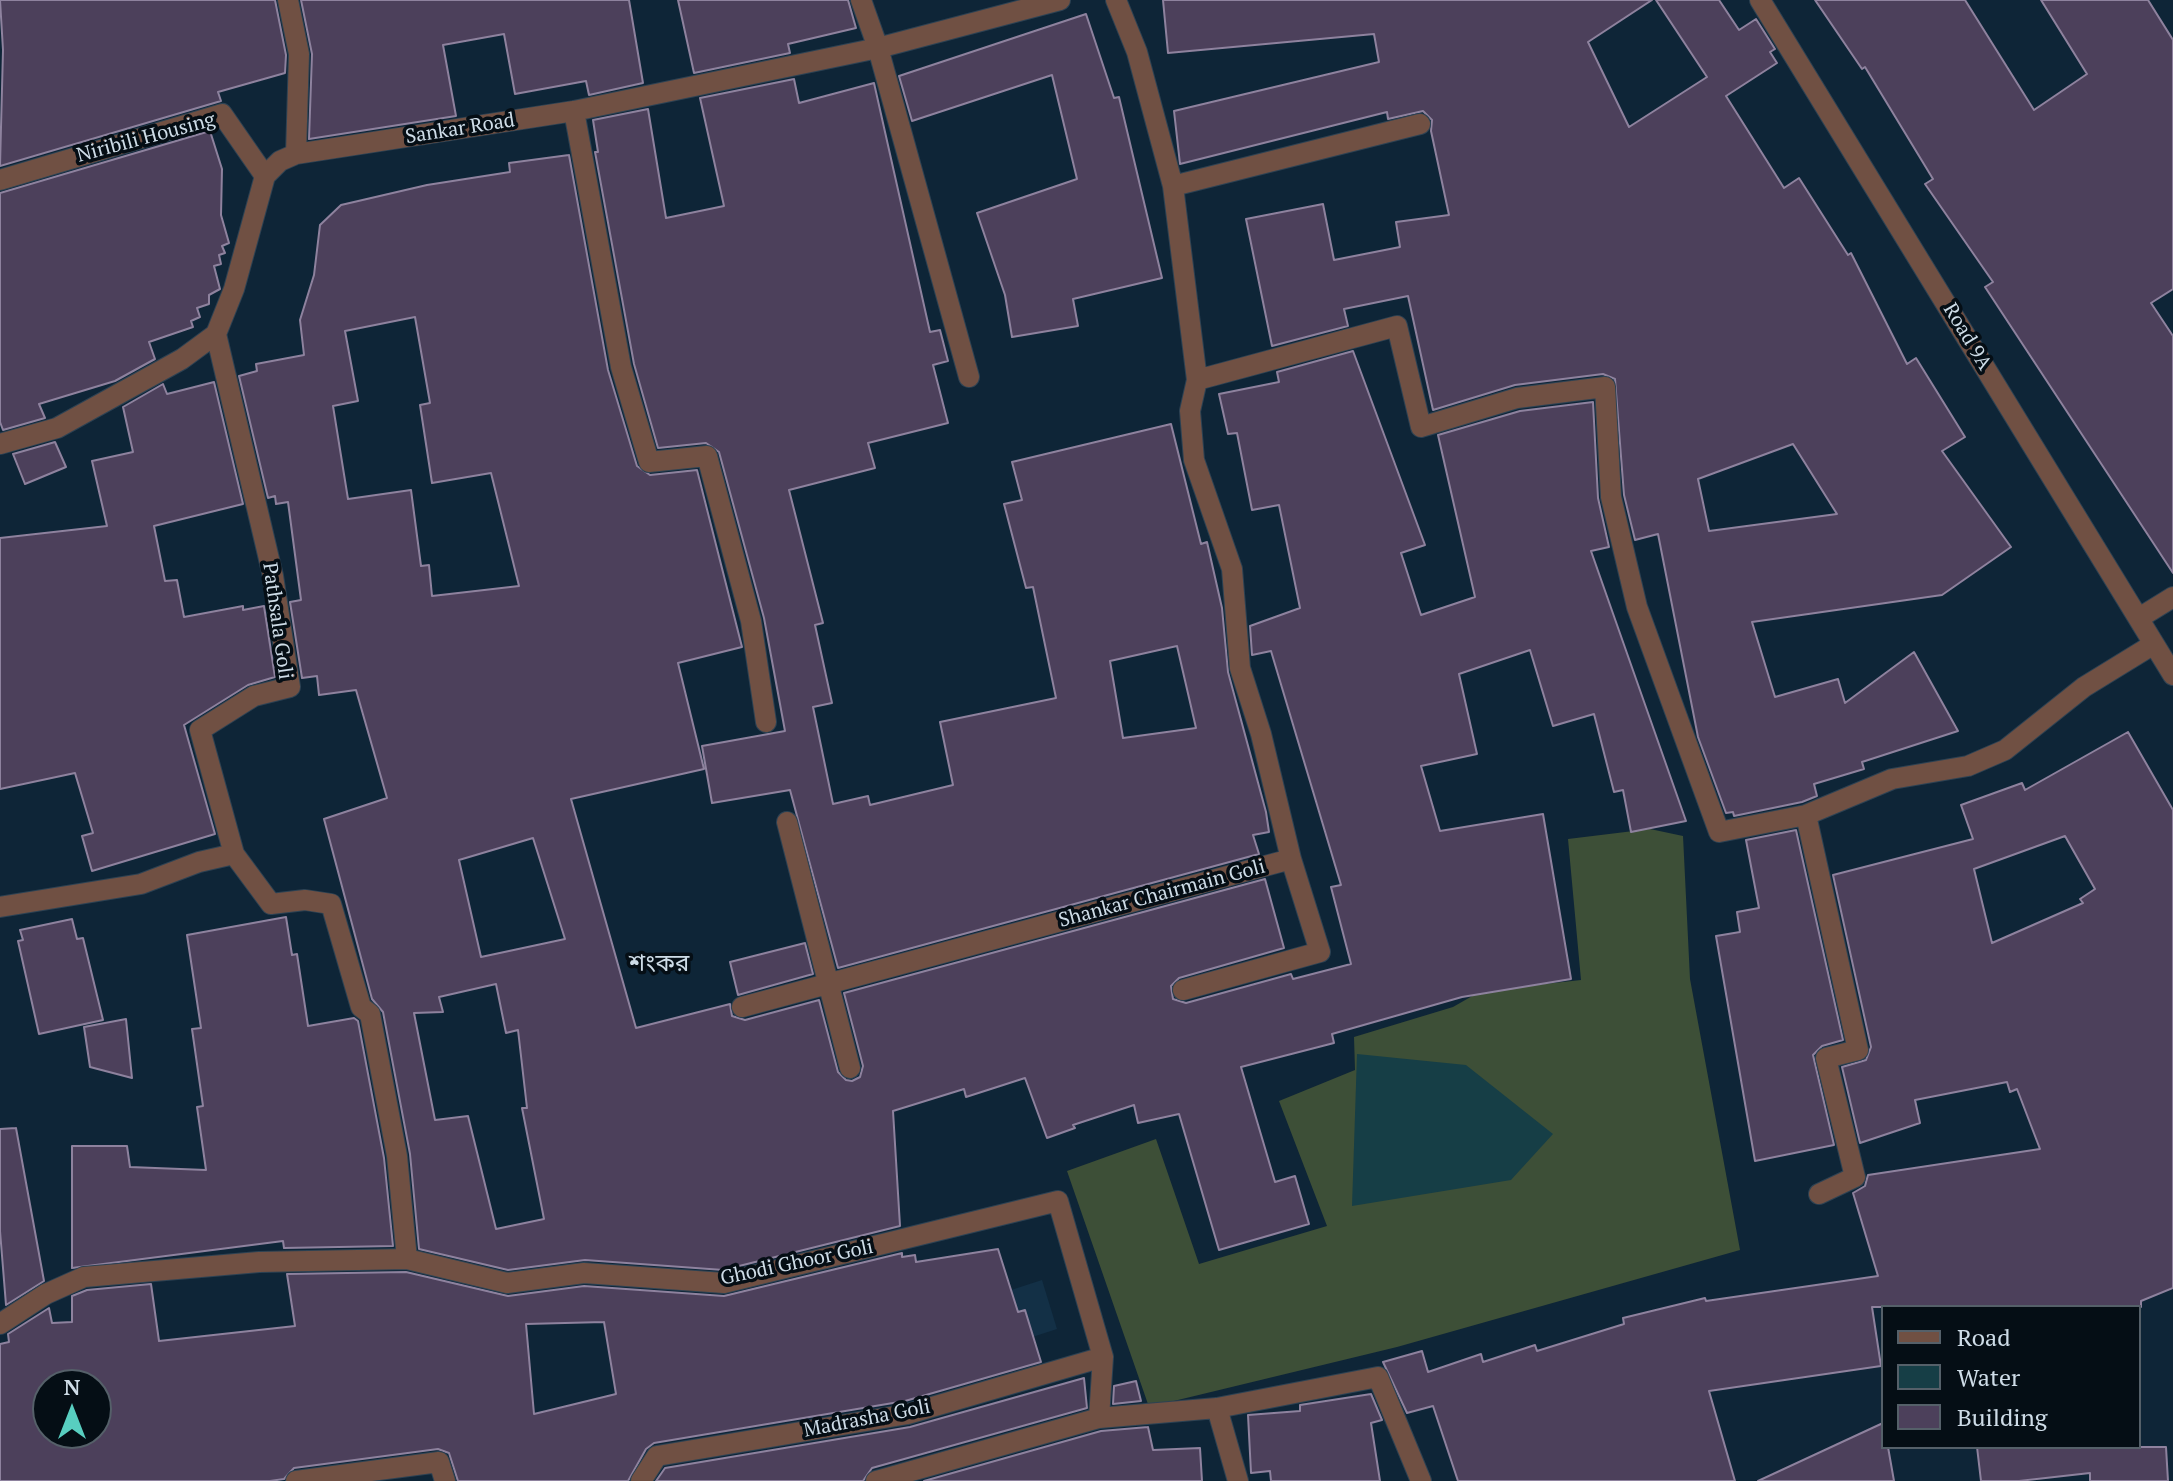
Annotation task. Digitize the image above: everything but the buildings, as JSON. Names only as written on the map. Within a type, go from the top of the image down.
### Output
[{"type":"street","points":[[288,0],[299,54],[296,154]]},
{"type":"street","points":[[861,0],[878,48],[969,377]]},
{"type":"street","name":"Sankar Road","points":[[265,176],[280,161],[296,154],[574,111],[878,48],[1060,0]]},
{"type":"street","name":"Shankar Chairmain Goli","points":[[742,1007],[1291,859],[1261,734],[1240,668],[1232,569],[1194,460],[1190,411],[1197,380],[1173,186],[1137,52],[1116,0]]},
{"type":"street","name":"Road 9A","points":[[1760,0],[2173,675]]},
{"type":"street","points":[[574,111],[621,367],[649,462],[707,456],[751,621],[766,722]]},
{"type":"street","name":"Niribili Housing","points":[[0,180],[222,114],[265,176]]},
{"type":"street","points":[[1173,186],[1420,124]]},
{"type":"street","points":[[0,444],[57,428],[182,359],[216,334],[234,289],[265,176]]},
{"type":"street","points":[[1197,380],[1397,326],[1421,427],[1517,398],[1605,387],[1611,497],[1637,607],[1719,832],[1806,815],[1892,779],[1968,766],[2005,750],[2084,687],[2154,644]]},
{"type":"street","name":"Pathsala Goli","points":[[216,334],[273,576],[290,687],[254,696],[200,730],[234,854]]},
{"type":"street","points":[[2139,618],[2173,597]]},
{"type":"street","points":[[1806,815],[1858,1050],[1826,1058],[1855,1177],[1819,1194]]},
{"type":"street","points":[[787,822],[826,984],[850,1068]]},
{"type":"street","points":[[0,907],[141,884],[199,862],[234,854],[271,904],[305,900],[331,904],[361,1007],[370,1014],[397,1156],[407,1259]]},
{"type":"street","points":[[1183,990],[1320,952],[1291,859]]},
{"type":"street","name":"Ghodi Ghoor Goli","points":[[0,1324],[46,1294],[84,1277],[259,1262],[407,1259],[507,1283],[584,1273],[724,1283],[1058,1201],[1103,1357]]},
{"type":"street","points":[[1099,1418],[1103,1357]]},
{"type":"street","name":"Madrasha Goli","points":[[641,1481],[657,1456],[908,1414],[1103,1357]]},
{"type":"street","points":[[876,1481],[1099,1418],[1217,1408],[1378,1377],[1421,1481]]},
{"type":"street","points":[[1217,1408],[1238,1481]]},
{"type":"street","points":[[296,1481],[439,1462],[445,1481]]},
{"type":"shaded area","points":[[1650,829],[1683,836],[1690,979],[1740,1250],[1397,1347],[1149,1407],[1067,1171],[1156,1139],[1199,1264],[1327,1226],[1279,1101],[1355,1070],[1354,1037],[1453,1007],[1481,991],[1581,980],[1568,839]]},
{"type":"shaded area","points":[[1042,1280],[1057,1329],[1020,1341],[1005,1292]]},
{"type":"water","points":[[1357,1054],[1466,1065],[1553,1134],[1511,1180],[1352,1206]]},
{"type":"district","name":"শংকর","points":[[659,964]]}]
